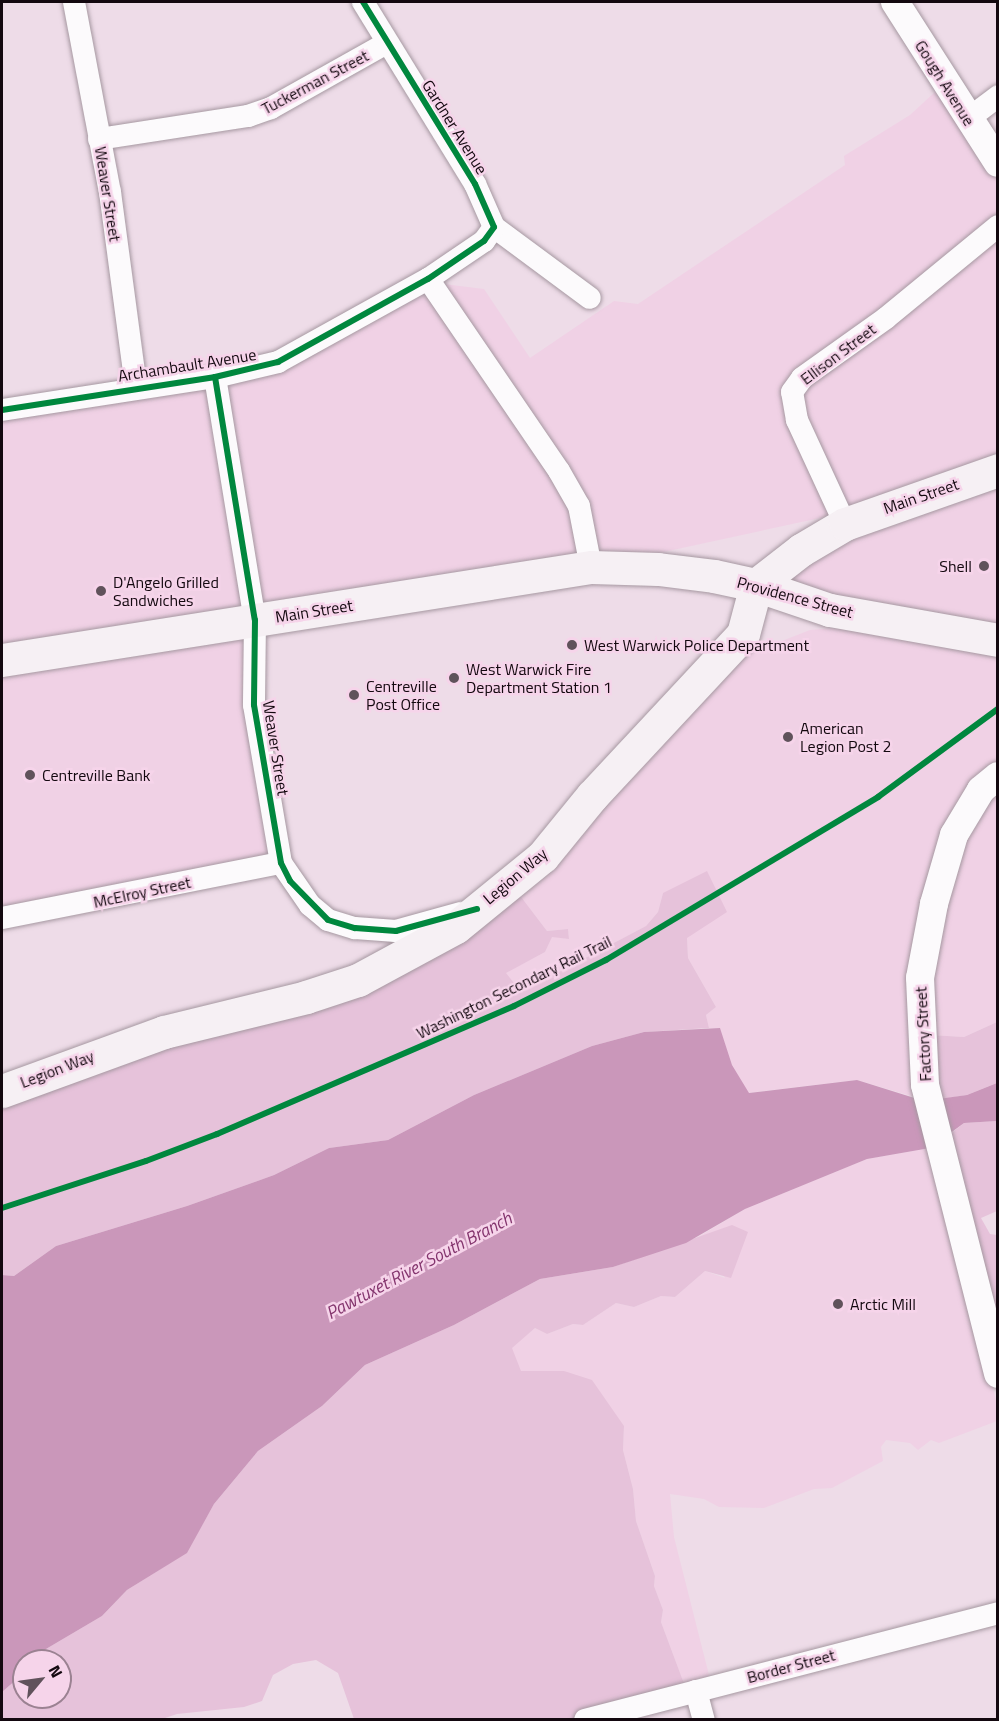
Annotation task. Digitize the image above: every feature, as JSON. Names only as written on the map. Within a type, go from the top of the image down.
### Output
[{"type":"main road","name":"Main Street","points":[[845,524],[998,470]]},
{"type":"main road","points":[[756,585],[801,550],[845,524]]},
{"type":"main road","name":"Main Street","points":[[2,660],[591,567]]},
{"type":"main road","name":"Providence Street","points":[[591,567],[658,568],[756,585],[830,610],[998,640]]},
{"type":"main road","name":"Legion Way","points":[[2,1091],[164,1032],[306,997],[358,980],[416,951],[456,927],[543,856],[592,796],[743,634],[756,585]]},
{"type":"street","name":"Weaver Street","points":[[74,2],[110,192],[136,388]]},
{"type":"street","name":"Gardner Avenue","points":[[363,2],[475,184],[494,226]]},
{"type":"street","name":"Gough Avenue","points":[[895,2],[998,163]]},
{"type":"street","name":"Tuckerman Street","points":[[99,139],[248,116],[271,108],[387,43]]},
{"type":"street","points":[[968,119],[998,96]]},
{"type":"street","points":[[590,298],[494,226],[484,241],[428,279],[559,471],[579,506],[591,567]]},
{"type":"street","name":"Ellison Street","points":[[845,524],[797,420],[792,392],[802,378],[886,318],[998,226]]},
{"type":"street","name":"Archambault Avenue","points":[[2,410],[215,377],[278,362],[428,279]]},
{"type":"street","name":"Weaver Street","points":[[215,377],[255,620],[254,705],[281,863],[310,905],[328,920],[355,928],[396,931],[477,909]]},
{"type":"street","name":"Factory Street","points":[[998,776],[981,790],[954,835],[934,904],[920,978],[925,1084],[998,1374]]},
{"type":"street","name":"McElroy Street","points":[[2,918],[281,863]]},
{"type":"street","name":"Border Street","points":[[585,1719],[998,1613]]},
{"type":"street","points":[[696,1691],[704,1719]]},
{"type":"shaded area","points":[[935,92],[998,158],[997,1022],[964,1037],[913,1034],[918,1098],[857,1080],[748,1093],[732,1065],[720,1029],[709,1028],[706,1015],[716,1007],[688,958],[687,938],[663,893],[658,912],[646,926],[521,992],[505,973],[545,952],[552,936],[569,939],[568,929],[547,931],[512,885],[726,663],[810,630],[850,627],[779,594],[834,515],[631,559],[249,622],[281,853],[2,921],[2,410],[209,382],[427,282],[484,289],[530,358],[614,301],[638,304],[845,165],[844,156],[910,115]]},
{"type":"shaded area","points":[[707,871],[727,912],[687,938],[688,958],[716,1007],[706,1015],[709,1028],[644,1032],[592,1046],[474,1095],[388,1140],[329,1148],[274,1175],[187,1206],[56,1246],[14,1276],[2,1275],[2,1092],[358,981],[512,885],[547,931],[568,929],[569,939],[552,937],[545,952],[506,973],[521,992],[646,926],[658,912],[663,893]]},
{"type":"shaded area","points":[[997,1022],[997,1083],[967,1095],[924,1102],[913,1034],[964,1037]]},
{"type":"shaded area","points":[[997,1121],[997,1211],[981,1218],[990,1234],[997,1235],[997,1307],[975,1314],[939,1143],[964,1123]]},
{"type":"shaded area","points":[[930,1148],[997,1404],[997,1421],[939,1443],[931,1440],[918,1450],[910,1443],[886,1440],[881,1447],[883,1461],[832,1488],[814,1489],[764,1508],[719,1507],[704,1499],[670,1494],[674,1537],[711,1683],[686,1689],[661,1622],[663,1610],[654,1586],[655,1576],[636,1521],[633,1489],[623,1450],[624,1426],[564,1371],[520,1371],[511,1348],[535,1328],[547,1334],[573,1324],[583,1325],[616,1303],[634,1307],[661,1296],[675,1297],[705,1271],[725,1278],[698,1237],[745,1209],[867,1159]]},
{"type":"shaded area","points":[[732,1225],[748,1232],[731,1278],[705,1271],[675,1297],[661,1296],[634,1307],[616,1303],[583,1325],[573,1324],[547,1334],[535,1328],[512,1348],[521,1371],[564,1371],[592,1380],[624,1426],[623,1450],[633,1489],[636,1521],[655,1576],[654,1586],[663,1610],[661,1622],[686,1689],[577,1719],[354,1719],[338,1673],[316,1660],[293,1664],[273,1675],[262,1701],[244,1707],[177,1714],[162,1719],[2,1720],[2,1692],[12,1683],[12,1709],[72,1709],[72,1649],[46,1649],[102,1616],[127,1590],[186,1553],[214,1504],[258,1451],[322,1406],[365,1365],[454,1325],[540,1279],[613,1267]]},
{"type":"water","name":"Pawtuxet River South Branch","points":[[720,1028],[732,1065],[749,1093],[857,1080],[924,1101],[967,1095],[997,1083],[997,1121],[964,1123],[930,1148],[867,1159],[745,1209],[686,1243],[613,1267],[540,1279],[454,1325],[365,1365],[322,1406],[258,1451],[214,1504],[187,1553],[127,1590],[102,1616],[46,1649],[12,1649],[12,1683],[2,1692],[2,1275],[14,1276],[56,1246],[187,1206],[274,1175],[329,1148],[388,1140],[474,1095],[592,1046],[644,1032]]},
{"type":"cycle path","points":[[2,410],[215,377],[278,362],[428,279],[484,241],[494,227],[475,184],[363,2]]},
{"type":"cycle path","points":[[215,377],[255,620],[254,705],[281,863],[290,881],[328,920],[355,928],[396,931],[477,909]]},
{"type":"cycle path","name":"Washington Secondary Rail Trail","points":[[2,1208],[146,1161],[217,1134],[514,1006],[606,960],[878,797],[998,709]]},
{"type":"place","name":"Shell","points":[[984,566]]},
{"type":"place","name":"D'Angelo Grilled Sandwiches","points":[[101,591]]},
{"type":"place","name":"West Warwick Police Department","points":[[572,645]]},
{"type":"place","name":"West Warwick Fire Department Station 1","points":[[454,678]]},
{"type":"place","name":"Centreville Post Office","points":[[354,695]]},
{"type":"place","name":"American Legion Post 2","points":[[788,737]]},
{"type":"place","name":"Centreville Bank","points":[[30,775]]},
{"type":"place","name":"Arctic Mill","points":[[838,1304]]}]
